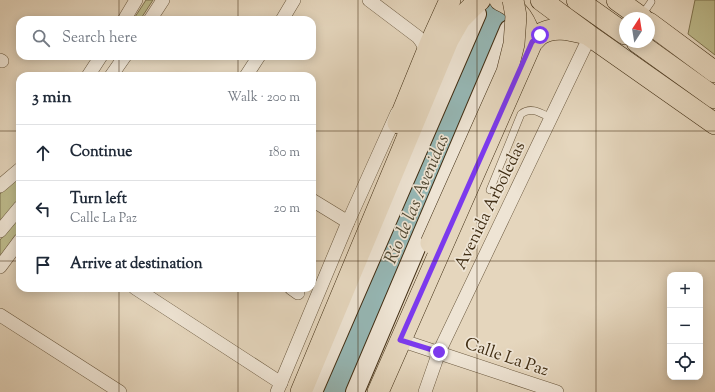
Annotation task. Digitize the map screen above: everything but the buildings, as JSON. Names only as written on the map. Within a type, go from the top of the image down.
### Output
[{"type":"main road","points":[[282,389],[450,0]]},
{"type":"main road","points":[[500,0],[515,10],[523,19],[529,30],[532,42]]},
{"type":"main road","points":[[368,392],[507,72],[514,44],[516,16],[512,0]]},
{"type":"main road","points":[[541,0],[588,35],[715,124]]},
{"type":"main road","points":[[566,0],[573,8],[591,22],[715,110]]},
{"type":"main road","points":[[577,0],[619,30]]},
{"type":"main road","points":[[617,0],[639,12]]},
{"type":"main road","points":[[301,392],[448,40],[460,19],[471,8],[478,7]]},
{"type":"main road","points":[[313,392],[478,7]]},
{"type":"main road","points":[[655,23],[715,72]]},
{"type":"main road","points":[[355,392],[509,29]]},
{"type":"main road","points":[[378,392],[532,42],[540,35],[548,31],[559,29],[572,30],[588,35]]},
{"type":"main road","points":[[645,48],[715,98]]},
{"type":"street","points":[[126,16],[136,0]]},
{"type":"street","points":[[153,16],[163,0]]},
{"type":"street","points":[[284,16],[294,0]]},
{"type":"street","points":[[141,292],[282,389],[348,222],[424,51],[423,43],[418,37],[369,0]]},
{"type":"street","name":"Avenida Arboledas","points":[[425,392],[439,352],[551,118],[588,35]]},
{"type":"street","points":[[91,72],[98,60]]},
{"type":"street","points":[[100,60],[111,72]]},
{"type":"street","points":[[116,72],[123,60]]},
{"type":"street","points":[[249,72],[256,60]]},
{"type":"street","points":[[0,186],[16,172]]},
{"type":"street","points":[[316,202],[348,222]]},
{"type":"street","points":[[0,231],[16,212]]},
{"type":"street","points":[[0,267],[16,245]]},
{"type":"street","points":[[0,315],[120,392]]},
{"type":"street","name":"Calle La Paz","points":[[400,340],[557,392]]},
{"type":"lane","points":[[490,190],[521,114],[531,110],[551,118]]},
{"type":"shaded area","points":[[146,0],[153,0],[143,16],[136,16]]},
{"type":"shaded area","points":[[695,0],[715,0],[715,55],[688,34]]},
{"type":"shaded area","points":[[16,179],[16,204],[0,226],[0,194]]},
{"type":"shaded area","points":[[16,220],[16,240],[0,260],[0,240]]},
{"type":"waterway","name":"Río de las Avenidas","points":[[334,392],[499,6]]},
{"type":"route","points":[[439,352],[400,340],[532,42],[540,35]]}]
